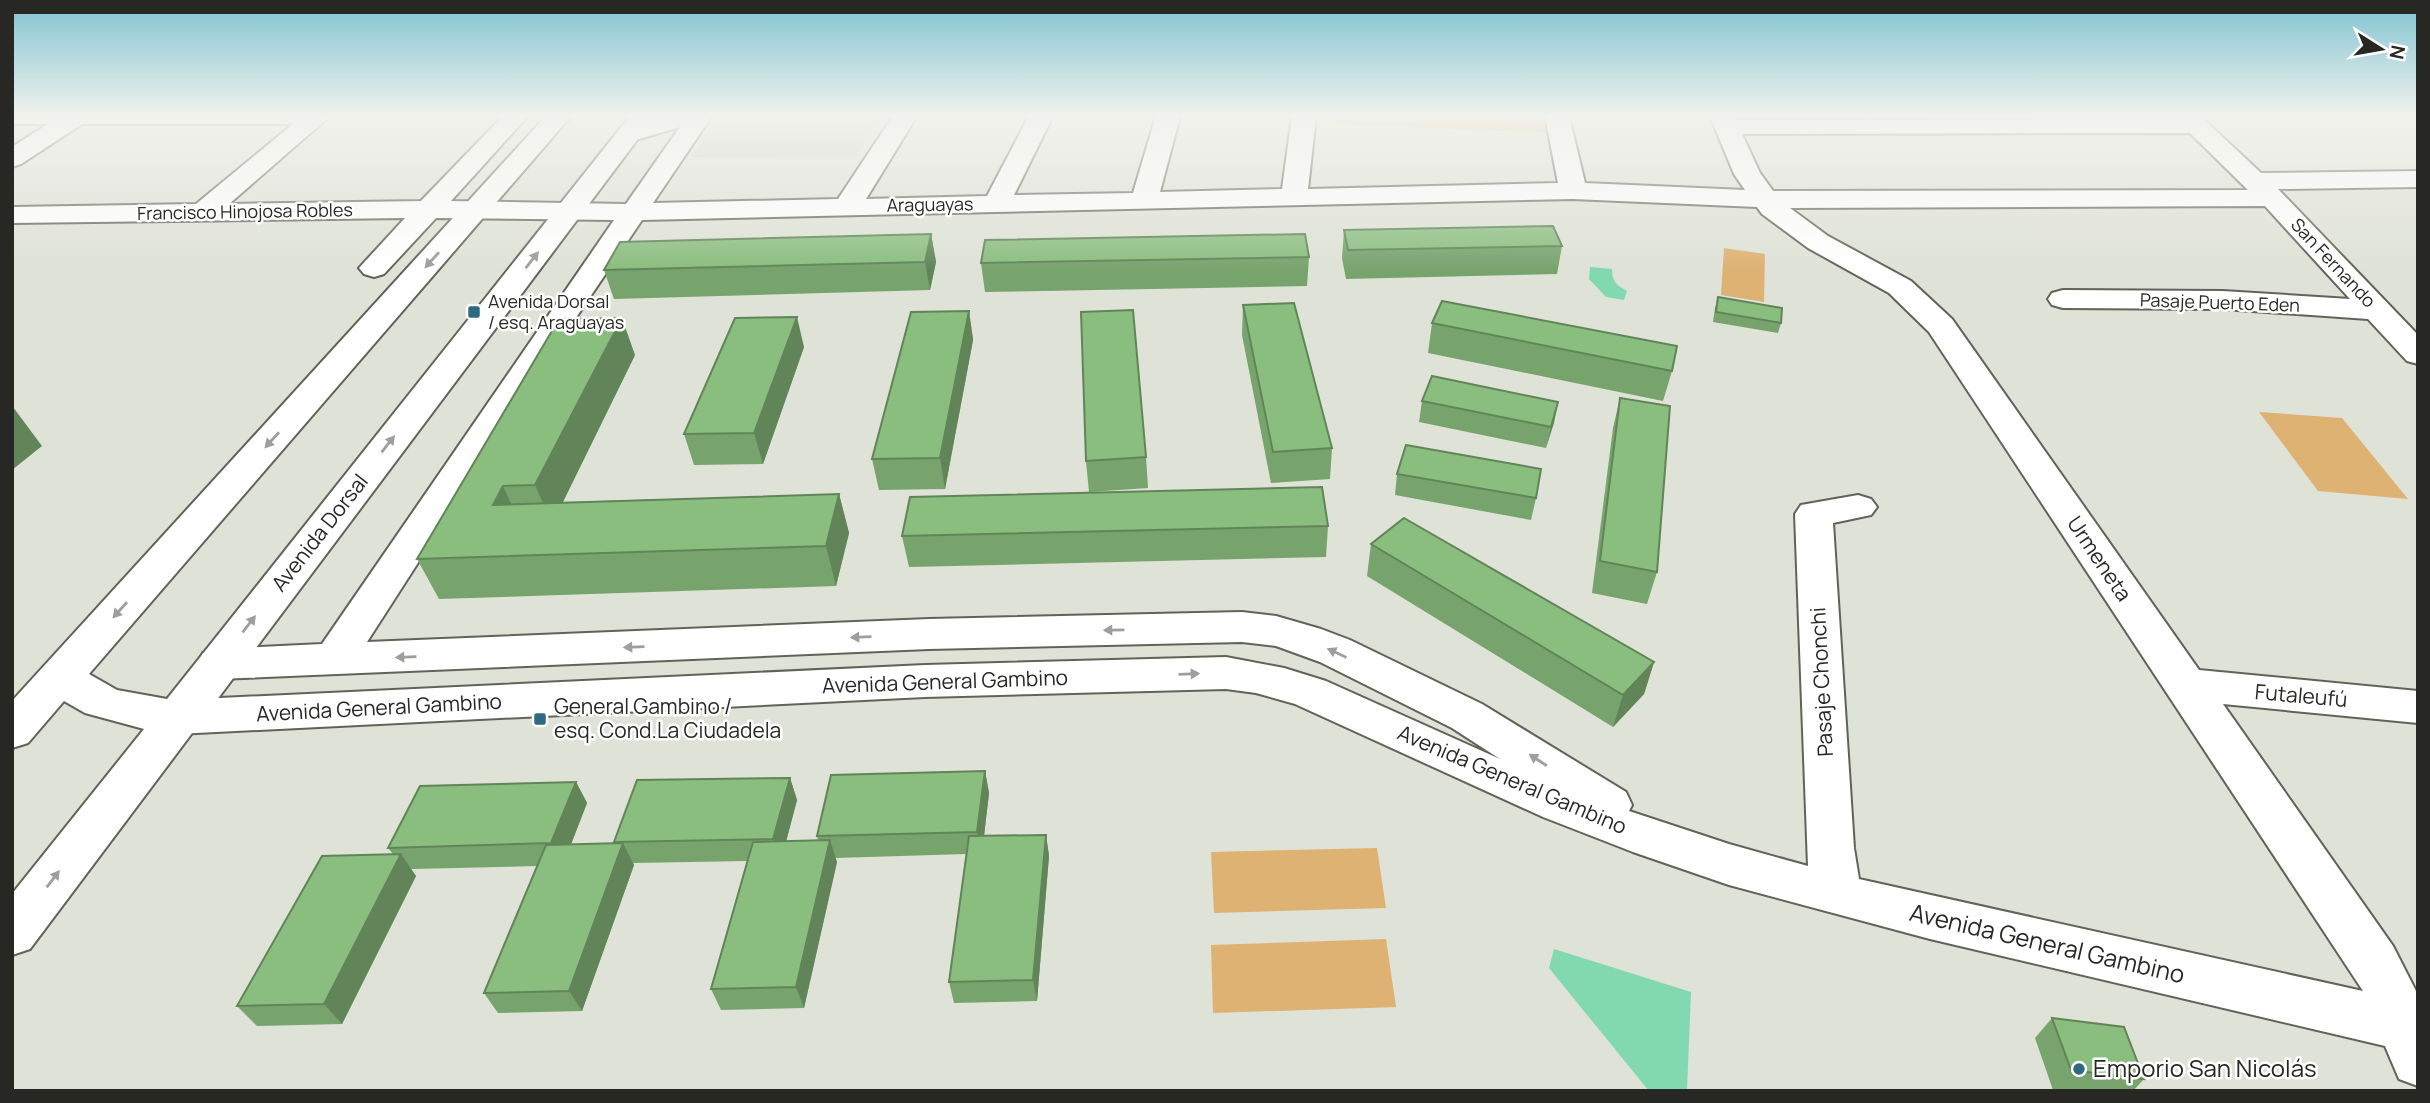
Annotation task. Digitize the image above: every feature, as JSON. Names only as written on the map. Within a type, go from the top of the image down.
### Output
[{"type":"street","points":[[202,213],[257,167]]},
{"type":"street","points":[[374,268],[467,167]]},
{"type":"street","points":[[12,731],[514,167]]},
{"type":"street","name":"Avenida Dorsal","points":[[12,933],[604,167]]},
{"type":"street","points":[[334,660],[664,167]]},
{"type":"street","points":[[847,207],[872,167]]},
{"type":"street","points":[[996,204],[1015,167]]},
{"type":"street","points":[[1144,200],[1153,167]]},
{"type":"street","points":[[1294,197],[1298,167]]},
{"type":"street","points":[[1568,167],[1573,191]]},
{"type":"street","name":"Urmeneta","points":[[1744,167],[1762,197],[1798,230],[1900,288],[1941,326],[2375,962],[2413,1037]]},
{"type":"street","name":"San Fernando","points":[[2240,167],[2418,354]]},
{"type":"street","name":"Araguayas","points":[[477,209],[569,213],[633,212],[1573,191],[1816,201],[2262,189],[2418,180]]},
{"type":"street","name":"Francisco Hinojosa Robles","points":[[12,215],[477,209]]},
{"type":"street","name":"Pasaje Puerto Eden","points":[[2063,299],[2223,300],[2376,310]]},
{"type":"street","name":"Pasaje Chonchi","points":[[1836,893],[1830,848],[1814,514],[1858,507]]},
{"type":"street","name":"Avenida General Gambino","points":[[218,664],[929,634],[1242,627],[1276,631],[1306,639],[1467,716],[1679,848]]},
{"type":"street","points":[[925,681],[929,634]]},
{"type":"street","name":"Avenida General Gambino","points":[[63,674],[73,687],[90,698],[131,710],[177,717],[925,681],[1226,673],[1275,680],[1314,692],[1505,782],[1739,868],[2307,1006],[2413,1037]]},
{"type":"street","name":"Futaleufú","points":[[2184,684],[2418,707]]},
{"type":"shaded area","points":[[1724,248],[1765,254],[1764,302],[1721,295]]},
{"type":"shaded area","points":[[1590,267],[1612,269],[1615,282],[1627,291],[1624,300],[1606,297],[1589,279]]},
{"type":"shaded area","points":[[2259,412],[2342,418],[2408,499],[2318,491]]},
{"type":"shaded area","points":[[1377,848],[1386,908],[1214,913],[1211,852]]},
{"type":"shaded area","points":[[1386,939],[1396,1007],[1213,1013],[1211,945]]},
{"type":"shaded area","points":[[1554,949],[1691,992],[1687,1091],[1649,1091],[1549,968]]},
{"type":"building","points":[[1553,226],[1562,246],[1348,250],[1344,230]]},
{"type":"building","points":[[931,234],[925,262],[604,270],[620,242]]},
{"type":"building","points":[[1305,234],[1309,257],[981,263],[985,240]]},
{"type":"building","points":[[1718,297],[1782,308],[1781,323],[1716,312]]},
{"type":"building","points":[[1442,301],[1677,346],[1672,371],[1432,323]]},
{"type":"building","points":[[1294,303],[1332,448],[1273,452],[1243,305]]},
{"type":"building","points":[[1133,310],[1146,457],[1086,461],[1081,312]]},
{"type":"building","points":[[969,311],[940,458],[872,459],[911,312]]},
{"type":"building","points":[[797,317],[754,433],[684,434],[735,318]]},
{"type":"building","points":[[622,318],[535,485],[503,486],[493,505],[839,494],[826,546],[417,559],[559,319]]},
{"type":"building","points":[[1432,376],[1558,402],[1551,427],[1422,401]]},
{"type":"building","points":[[1620,398],[1670,406],[1657,572],[1600,561]]},
{"type":"building","points":[[1406,445],[1541,469],[1536,498],[1397,474]]},
{"type":"building","points":[[1322,487],[1328,526],[902,536],[910,497]]},
{"type":"building","points":[[1404,518],[1654,662],[1623,695],[1371,544]]},
{"type":"building","points":[[985,771],[977,832],[817,836],[831,775]]},
{"type":"building","points":[[790,778],[773,839],[614,842],[637,780]]},
{"type":"building","points":[[576,782],[551,843],[388,848],[420,786]]},
{"type":"building","points":[[1046,835],[1033,980],[949,982],[969,836]]},
{"type":"building","points":[[830,840],[796,987],[711,989],[753,842]]},
{"type":"building","points":[[623,843],[569,991],[484,993],[546,845]]},
{"type":"building","points":[[401,854],[324,1004],[237,1006],[322,856]]},
{"type":"building","points":[[2052,1018],[2124,1027],[2144,1079],[2071,1070]]},
{"type":"place","name":"Avenida Dorsal / esq. Araguayas","points":[[474,312]]},
{"type":"place","name":"General Gambino / esq. Cond.La Ciudadela","points":[[540,719]]},
{"type":"place","name":"Emporio San Nicolás","points":[[2079,1069]]}]
